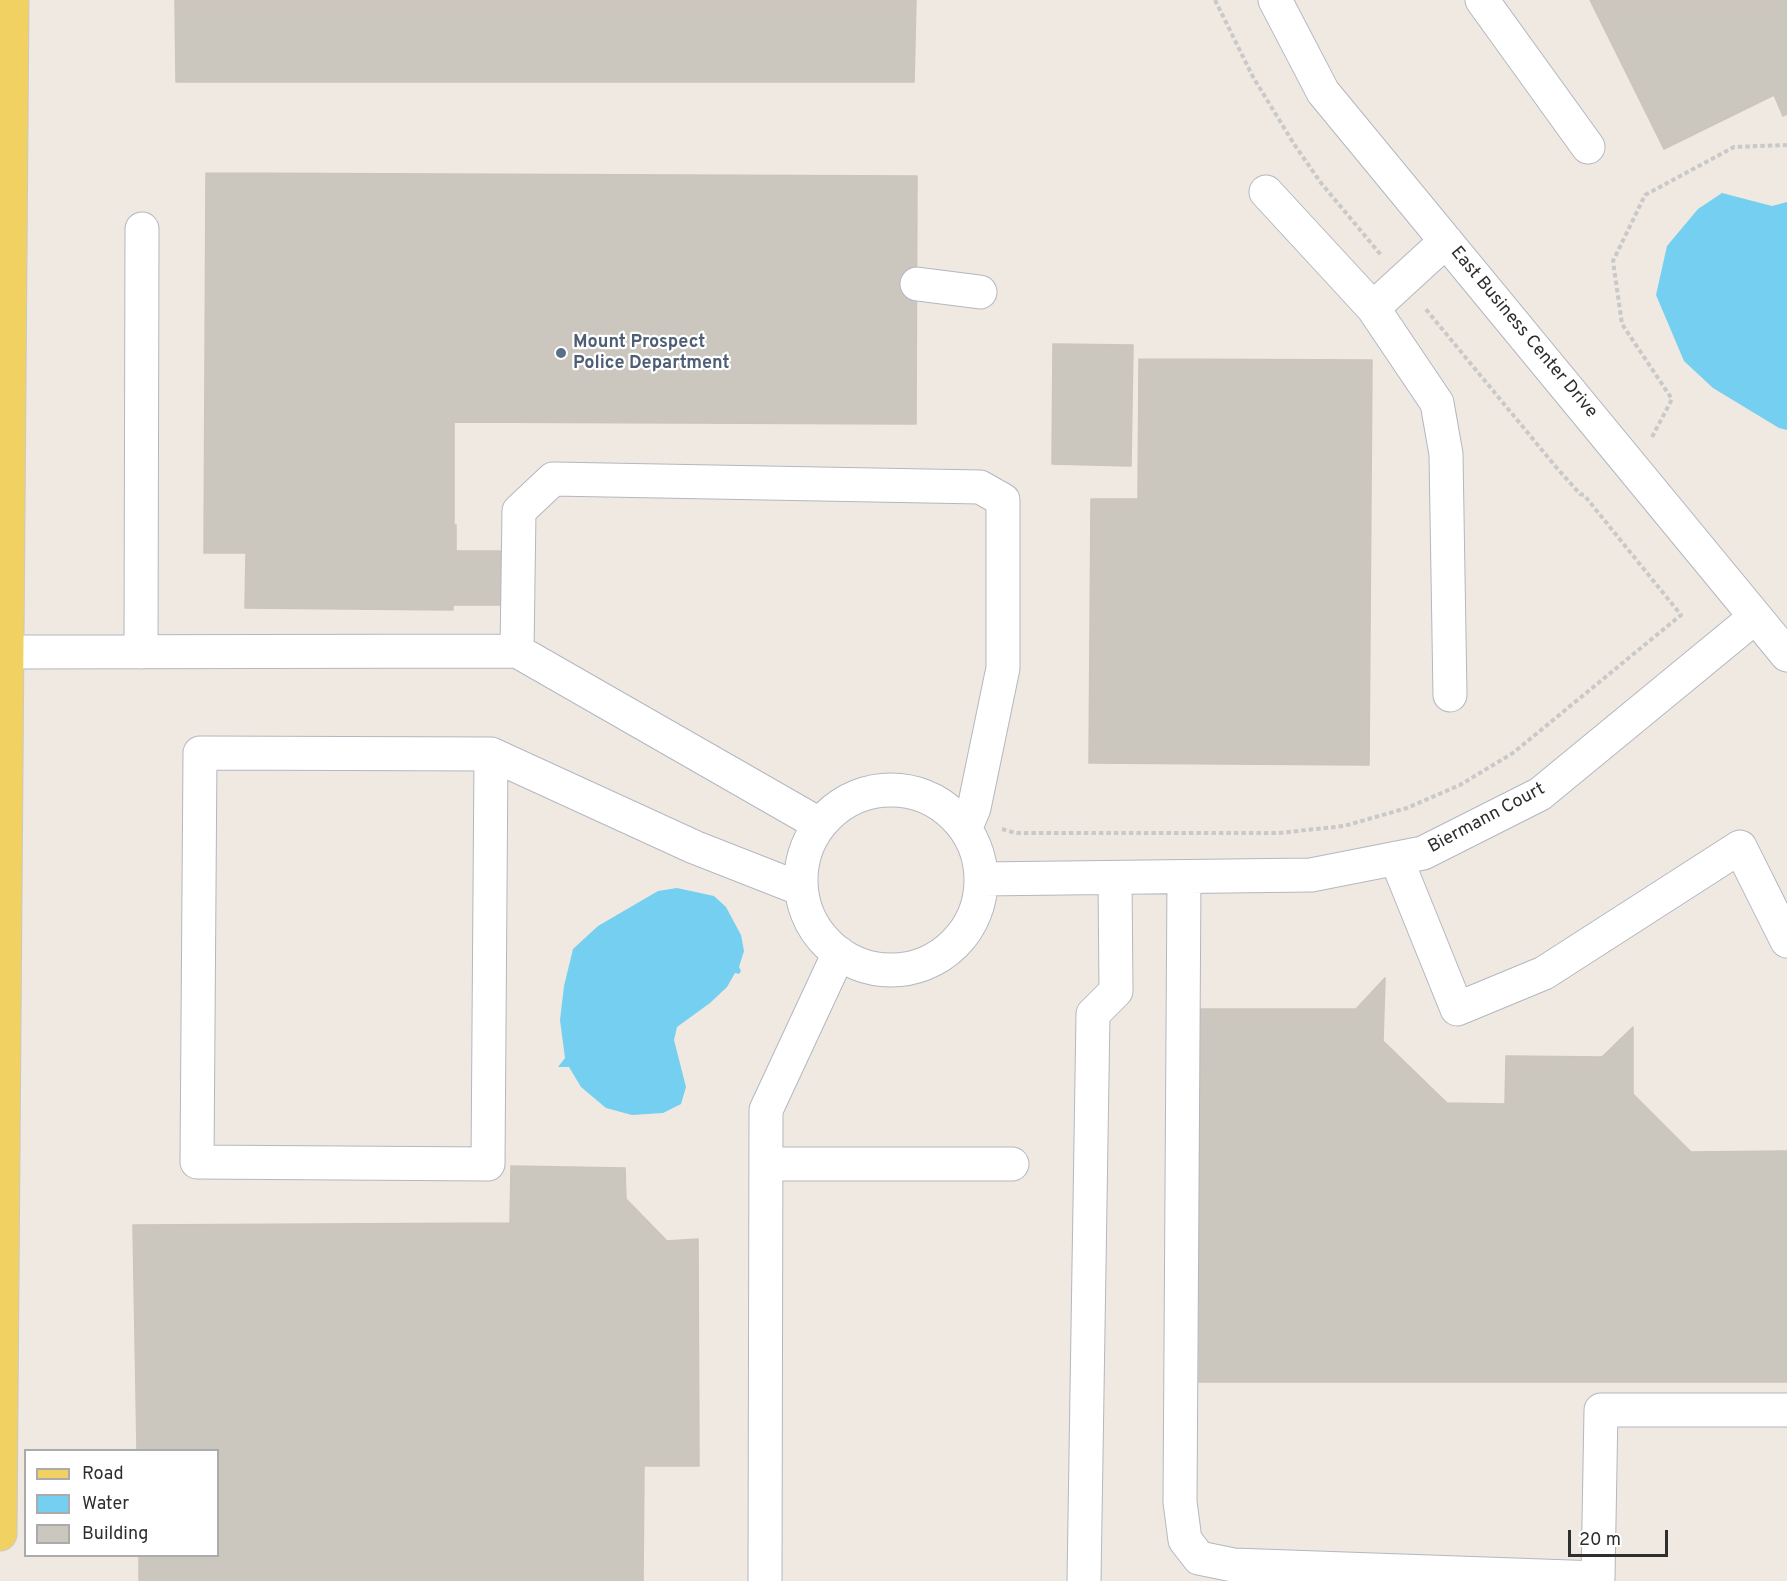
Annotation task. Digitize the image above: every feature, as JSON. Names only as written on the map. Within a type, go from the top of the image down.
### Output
[{"type":"main road","points":[[0,1534],[2,1003],[12,0]]},
{"type":"street","name":"East Business Center Drive","points":[[1275,0],[1323,92],[1629,461],[1754,618],[1787,655]]},
{"type":"street","points":[[1482,0],[1588,147]]},
{"type":"street","points":[[1266,192],[1372,308],[1437,403],[1446,454],[1450,695]]},
{"type":"street","points":[[141,652],[142,229]]},
{"type":"street","points":[[1372,308],[1446,241]]},
{"type":"street","points":[[917,284],[980,292]]},
{"type":"street","points":[[517,651],[519,511],[552,479],[980,487],[1003,500],[1003,668],[970,817],[982,879],[978,908],[965,933],[945,953],[920,966],[892,971],[864,966],[839,953],[820,936],[811,921],[801,889],[801,866],[808,844],[819,824],[839,805],[865,792],[893,788],[921,793],[970,817]]},
{"type":"street","name":"Biermann Court","points":[[982,879],[1311,875],[1423,853],[1540,794],[1754,618]]},
{"type":"street","points":[[7,652],[517,651],[819,824]]},
{"type":"street","points":[[491,754],[488,1164],[197,1162],[200,753],[491,754],[694,847],[801,889]]},
{"type":"street","points":[[1396,858],[1457,1009],[1544,973],[1740,847],[1787,941]]},
{"type":"street","points":[[1184,877],[1180,1502],[1185,1540],[1199,1558],[1233,1565],[1598,1578],[1601,1410],[1787,1410]]},
{"type":"street","points":[[1084,1581],[1093,1014],[1116,991],[1115,878]]},
{"type":"street","points":[[765,1581],[765,1110],[839,953]]},
{"type":"street","points":[[765,1164],[1012,1164]]},
{"type":"path","points":[[970,817],[1014,833],[1279,833],[1344,826],[1407,808],[1438,796],[1513,753],[1681,615],[1584,495],[1580,494],[1556,467],[1345,213],[1294,144],[1253,77],[1215,0]]},
{"type":"path","points":[[1651,438],[1672,399],[1622,324],[1612,261],[1645,195],[1734,147],[1787,145]]},
{"type":"water","points":[[1722,193],[1772,206],[1787,202],[1787,430],[1779,428],[1713,388],[1684,361],[1656,295],[1667,246],[1698,209]]},
{"type":"water","points":[[677,888],[714,896],[726,907],[741,935],[744,951],[739,967],[741,971],[739,974],[735,973],[727,987],[710,1003],[677,1027],[674,1040],[686,1087],[681,1104],[663,1113],[632,1115],[606,1108],[581,1087],[569,1067],[558,1067],[565,1058],[560,1020],[564,986],[573,949],[598,926],[658,891]]},
{"type":"building","points":[[175,0],[916,0],[914,82],[176,82]]},
{"type":"building","points":[[1590,0],[1787,0],[1787,114],[1783,116],[1774,95],[1664,149]]},
{"type":"building","name":"Mount Prospect Police Department","points":[[206,173],[917,176],[916,424],[454,422],[456,551],[505,551],[505,605],[453,605],[453,610],[245,608],[246,553],[204,553]]},
{"type":"building","points":[[1053,344],[1133,345],[1131,466],[1052,464]]},
{"type":"building","points":[[1139,359],[1372,360],[1369,765],[1089,763],[1091,499],[1138,499]]},
{"type":"building","points":[[1385,978],[1383,1041],[1447,1103],[1505,1104],[1506,1056],[1602,1057],[1633,1027],[1633,1094],[1691,1152],[1787,1151],[1787,1382],[1199,1382],[1199,1009],[1356,1009]]},
{"type":"building","points":[[511,1166],[625,1168],[626,1199],[667,1241],[698,1239],[699,1466],[644,1466],[643,1581],[139,1581],[139,1557],[219,1557],[219,1449],[137,1449],[133,1225],[510,1223]]},
{"type":"place","name":"Mount Prospect Police Department","points":[[561,353]]}]
